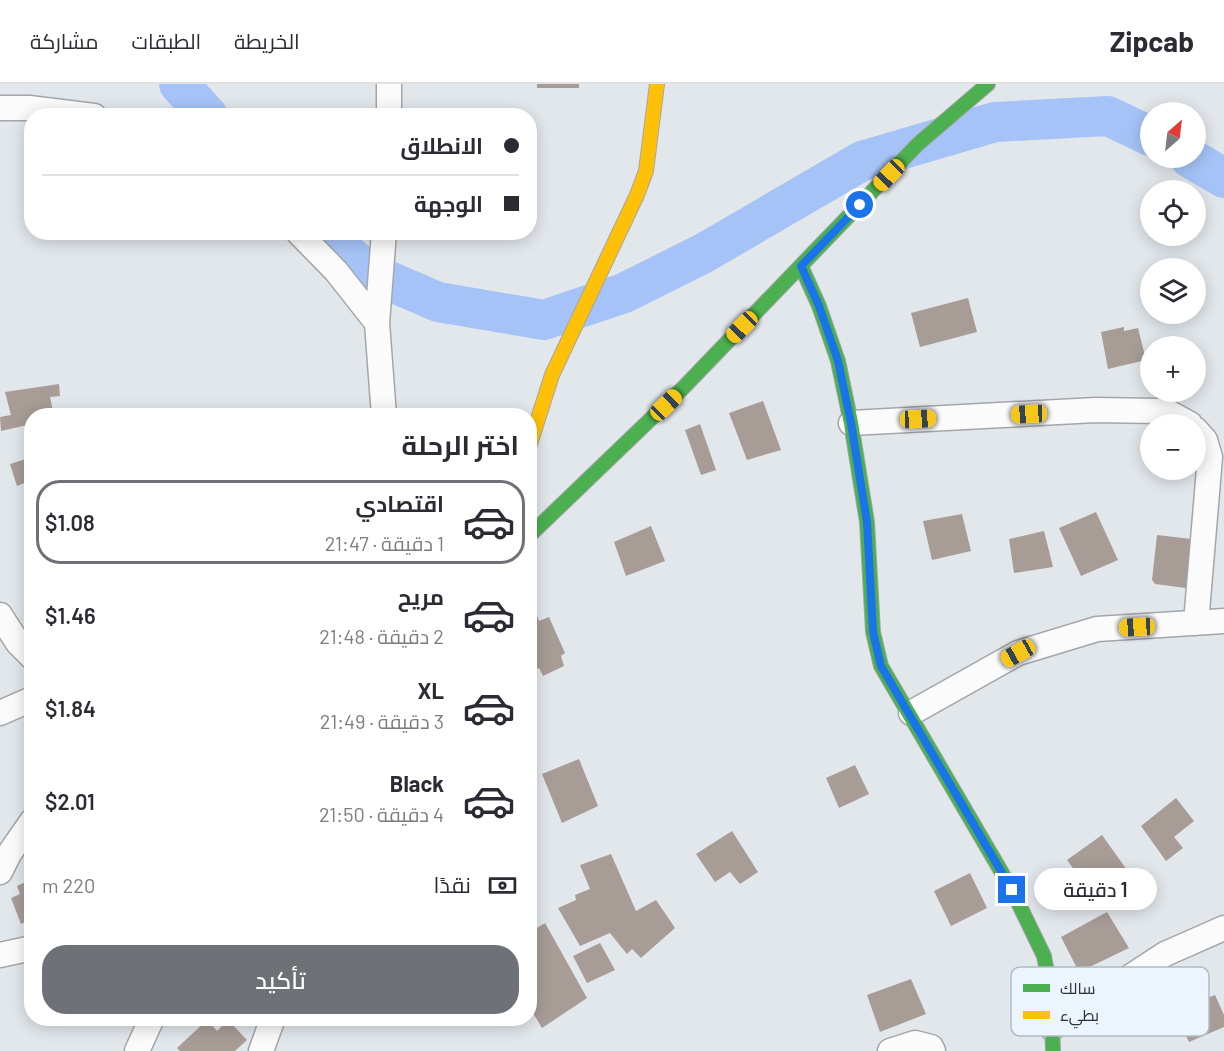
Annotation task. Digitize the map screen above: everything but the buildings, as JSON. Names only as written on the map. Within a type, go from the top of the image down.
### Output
[{"type":"street","points":[[388,84],[389,108]]},
{"type":"street","points":[[537,422],[552,375],[637,195],[646,171],[657,84]]},
{"type":"street","points":[[537,529],[683,388],[918,144],[988,84]]},
{"type":"street","points":[[0,108],[24,108]]},
{"type":"street","points":[[306,240],[336,272],[377,323]]},
{"type":"street","points":[[383,240],[377,323],[383,408]]},
{"type":"street","points":[[801,266],[819,306],[838,361],[851,423],[867,522],[873,632],[881,666],[911,713],[1012,890],[1044,956],[1046,967]]},
{"type":"street","points":[[851,423],[1096,410],[1158,411],[1170,414]]},
{"type":"street","points":[[1196,623],[1210,457],[1206,443]]},
{"type":"street","points":[[0,615],[24,649]]},
{"type":"street","points":[[911,713],[1018,653],[1097,629],[1224,621]]},
{"type":"street","points":[[0,713],[24,702]]},
{"type":"street","points":[[0,872],[24,832]]},
{"type":"street","points":[[1148,967],[1165,954],[1224,928]]},
{"type":"street","points":[[0,955],[24,950]]},
{"type":"street","points":[[137,1051],[148,1026]]},
{"type":"street","points":[[261,1051],[270,1026]]},
{"type":"street","points":[[890,1051],[915,1043],[931,1047],[933,1051]]},
{"type":"waterway","points":[[179,84],[201,108]]},
{"type":"waterway","points":[[333,240],[366,271],[438,302],[544,320],[624,293],[704,253],[862,161],[995,122],[1108,116],[1140,131]]},
{"type":"waterway","points":[[1206,167],[1224,178]]},
{"type":"traffic: fast","points":[[537,528],[683,388],[918,144],[988,84]]},
{"type":"traffic: fast","points":[[801,266],[819,306],[838,361],[851,423],[867,522],[873,632],[881,666],[1012,890],[1044,956],[1046,967]]},
{"type":"traffic: fast","points":[[1052,1036],[1053,1051]]},
{"type":"traffic: slow","points":[[537,422],[552,375],[637,195],[646,171],[657,84]]},
{"type":"route","points":[[860,205],[801,266],[819,306],[838,361],[851,423],[867,522],[869,593],[873,632],[881,666],[911,713],[1012,890]]}]
